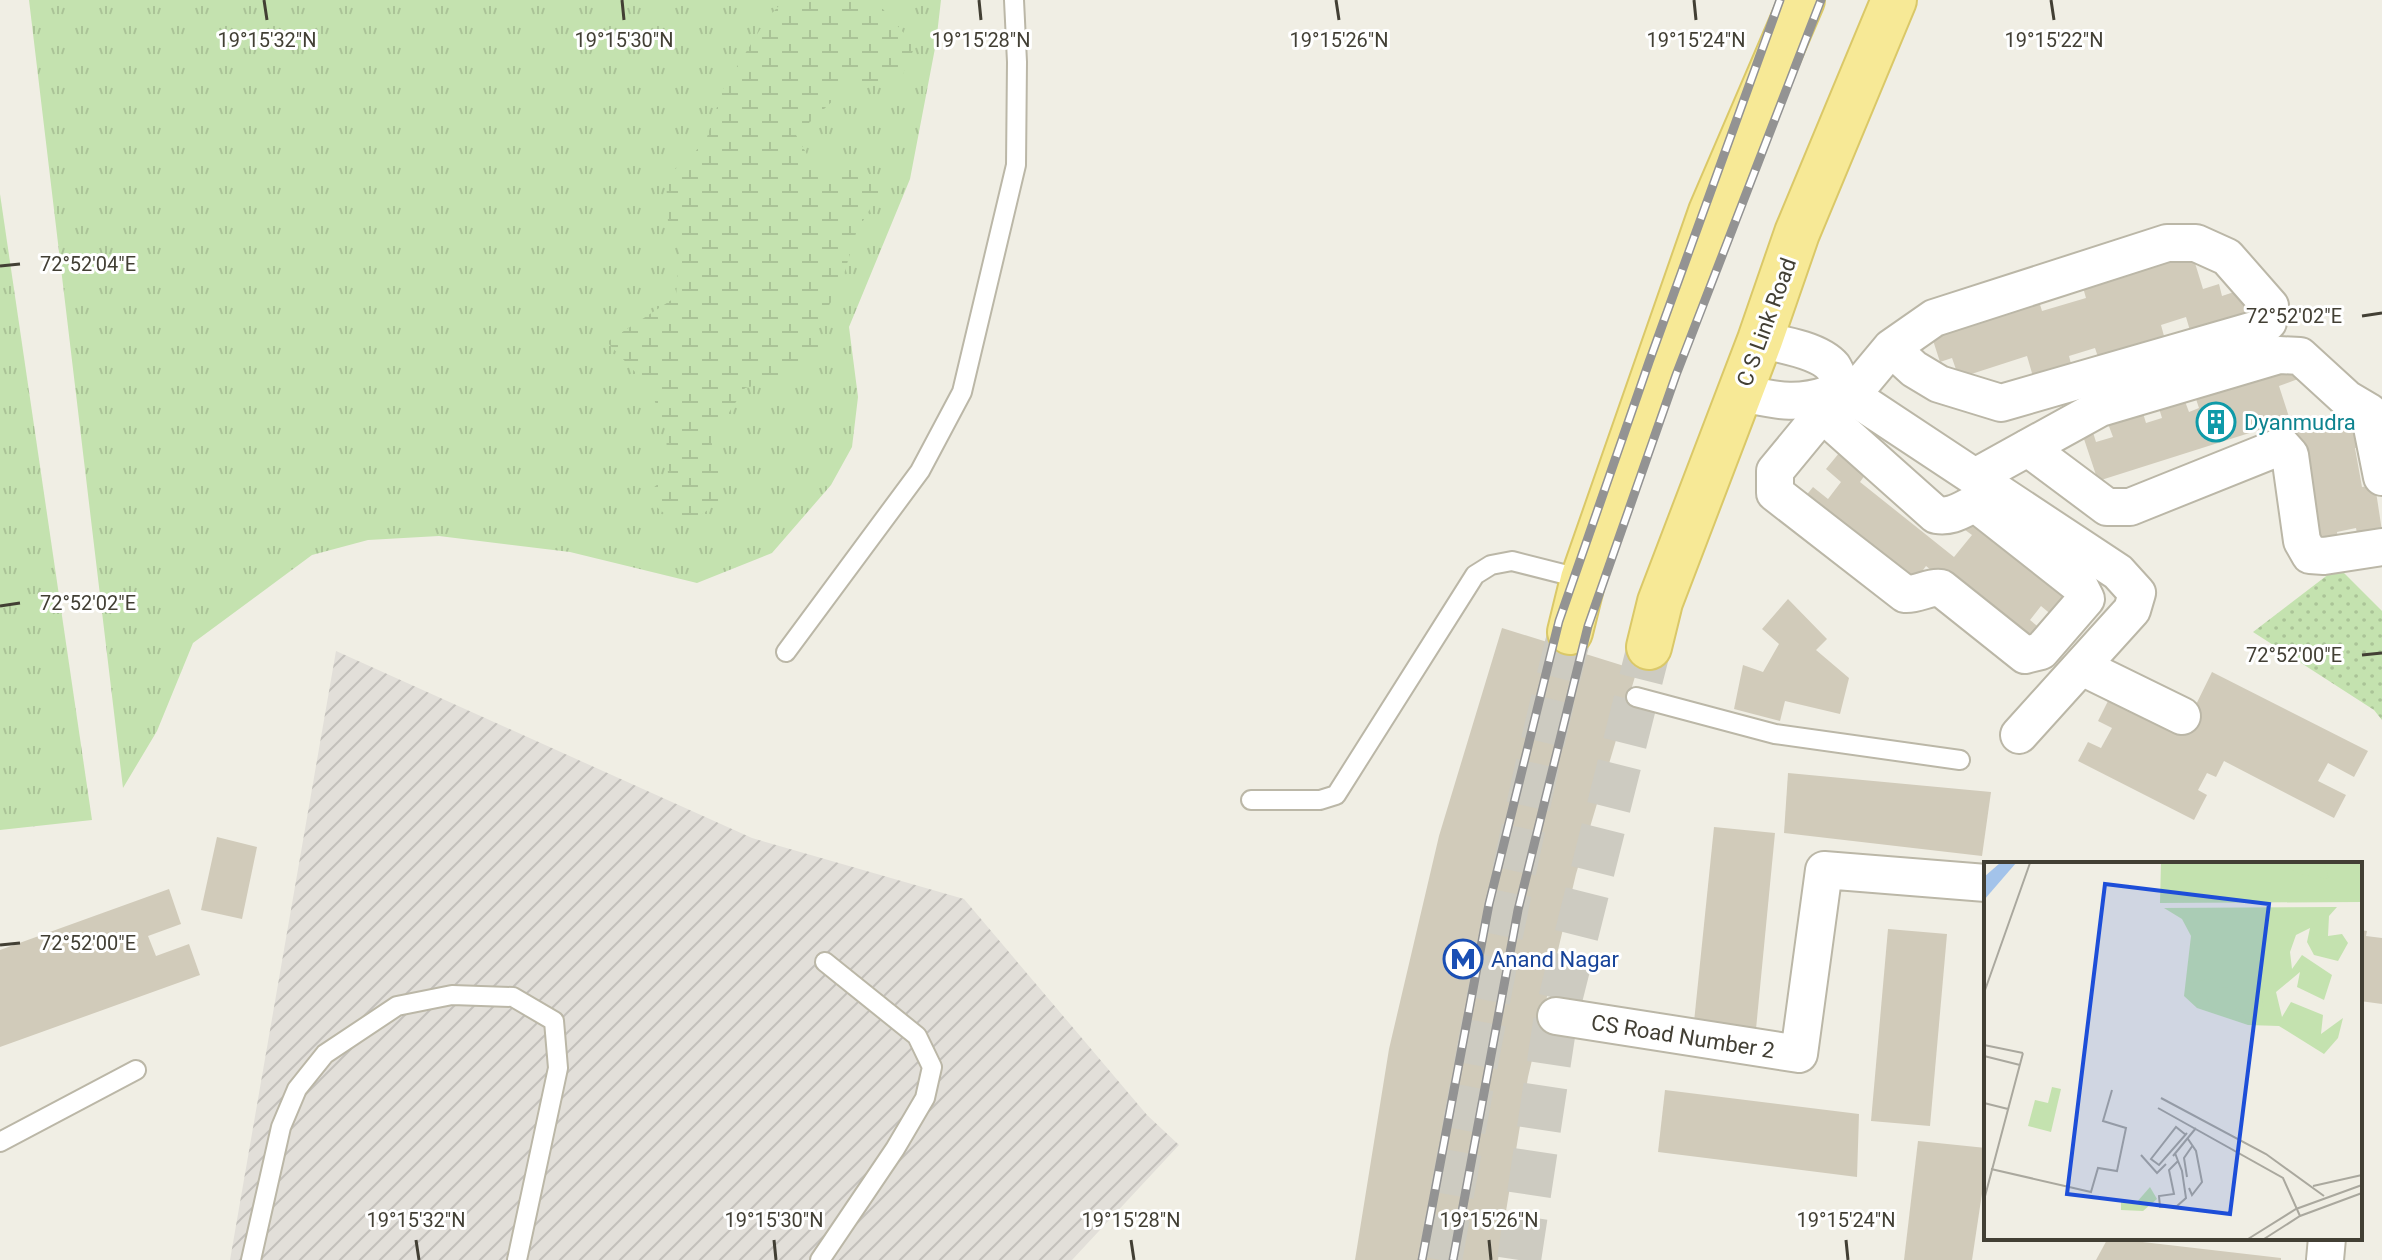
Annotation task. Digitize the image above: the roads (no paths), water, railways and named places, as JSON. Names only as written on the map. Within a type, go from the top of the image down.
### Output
[{"type":"main road","points":[[1570,632],[1583,579],[1711,212],[1802,0]]},
{"type":"main road","name":"C S Link Road","points":[[1649,647],[1660,602],[1760,340],[1797,233],[1894,0]]},
{"type":"street","points":[[1760,340],[1798,348],[1832,366],[1831,400],[1936,515],[1955,515],[1972,505],[1980,507],[2079,585],[2086,599],[2041,651],[2025,655],[1941,588],[1905,594],[1775,493],[1775,471],[1831,400],[1891,348],[1934,318],[2167,243],[2196,243],[2227,257],[2270,306],[2268,322],[2261,328],[2001,403],[1939,384],[1914,369],[1891,348]]},
{"type":"street","points":[[1975,477],[2100,408],[2279,355],[2300,356],[2347,399],[2369,412],[2382,477]]},
{"type":"street","points":[[1740,393],[1789,402],[1831,400],[1975,477],[2118,572],[2137,593],[2132,610],[2019,735]]},
{"type":"street","points":[[2028,448],[2107,507],[2130,507],[2282,446],[2290,455],[2302,541],[2310,555],[2324,556],[2382,547]]},
{"type":"street","points":[[2082,667],[2182,716]]},
{"type":"street","name":"CS Road Number 2","points":[[1556,1016],[1799,1054],[1824,870],[1984,883]]},
{"type":"street","points":[[2325,1260],[2327,1240]]},
{"type":"lane","points":[[786,652],[920,471],[962,392],[1016,165],[1014,0]]},
{"type":"lane","points":[[1251,800],[1320,800],[1336,795],[1475,575],[1491,565],[1512,561],[1583,579]]},
{"type":"lane","points":[[1636,697],[1775,734],[1960,760]]},
{"type":"lane","points":[[820,1260],[918,1111],[925,1098],[932,1067],[917,1036],[825,962]]},
{"type":"lane","points":[[251,1260],[281,1127],[297,1089],[325,1054],[397,1006],[452,995],[513,997],[554,1021],[558,1068],[517,1260]]},
{"type":"lane","points":[[0,1142],[136,1070]]},
{"type":"tunnel","points":[[1440,1260],[1515,866],[1570,632]]},
{"type":"tunnel","points":[[1519,1260],[1556,1016],[1649,647]]},
{"type":"railway","points":[[1422,1260],[1489,904],[1559,621],[1780,0]]},
{"type":"railway","points":[[1453,1260],[1518,910],[1588,626],[1676,375],[1821,0]]},
{"type":"place","name":"Dyanmudra","points":[[2216,422]]},
{"type":"place","name":"Anand Nagar","points":[[1463,959]]}]
